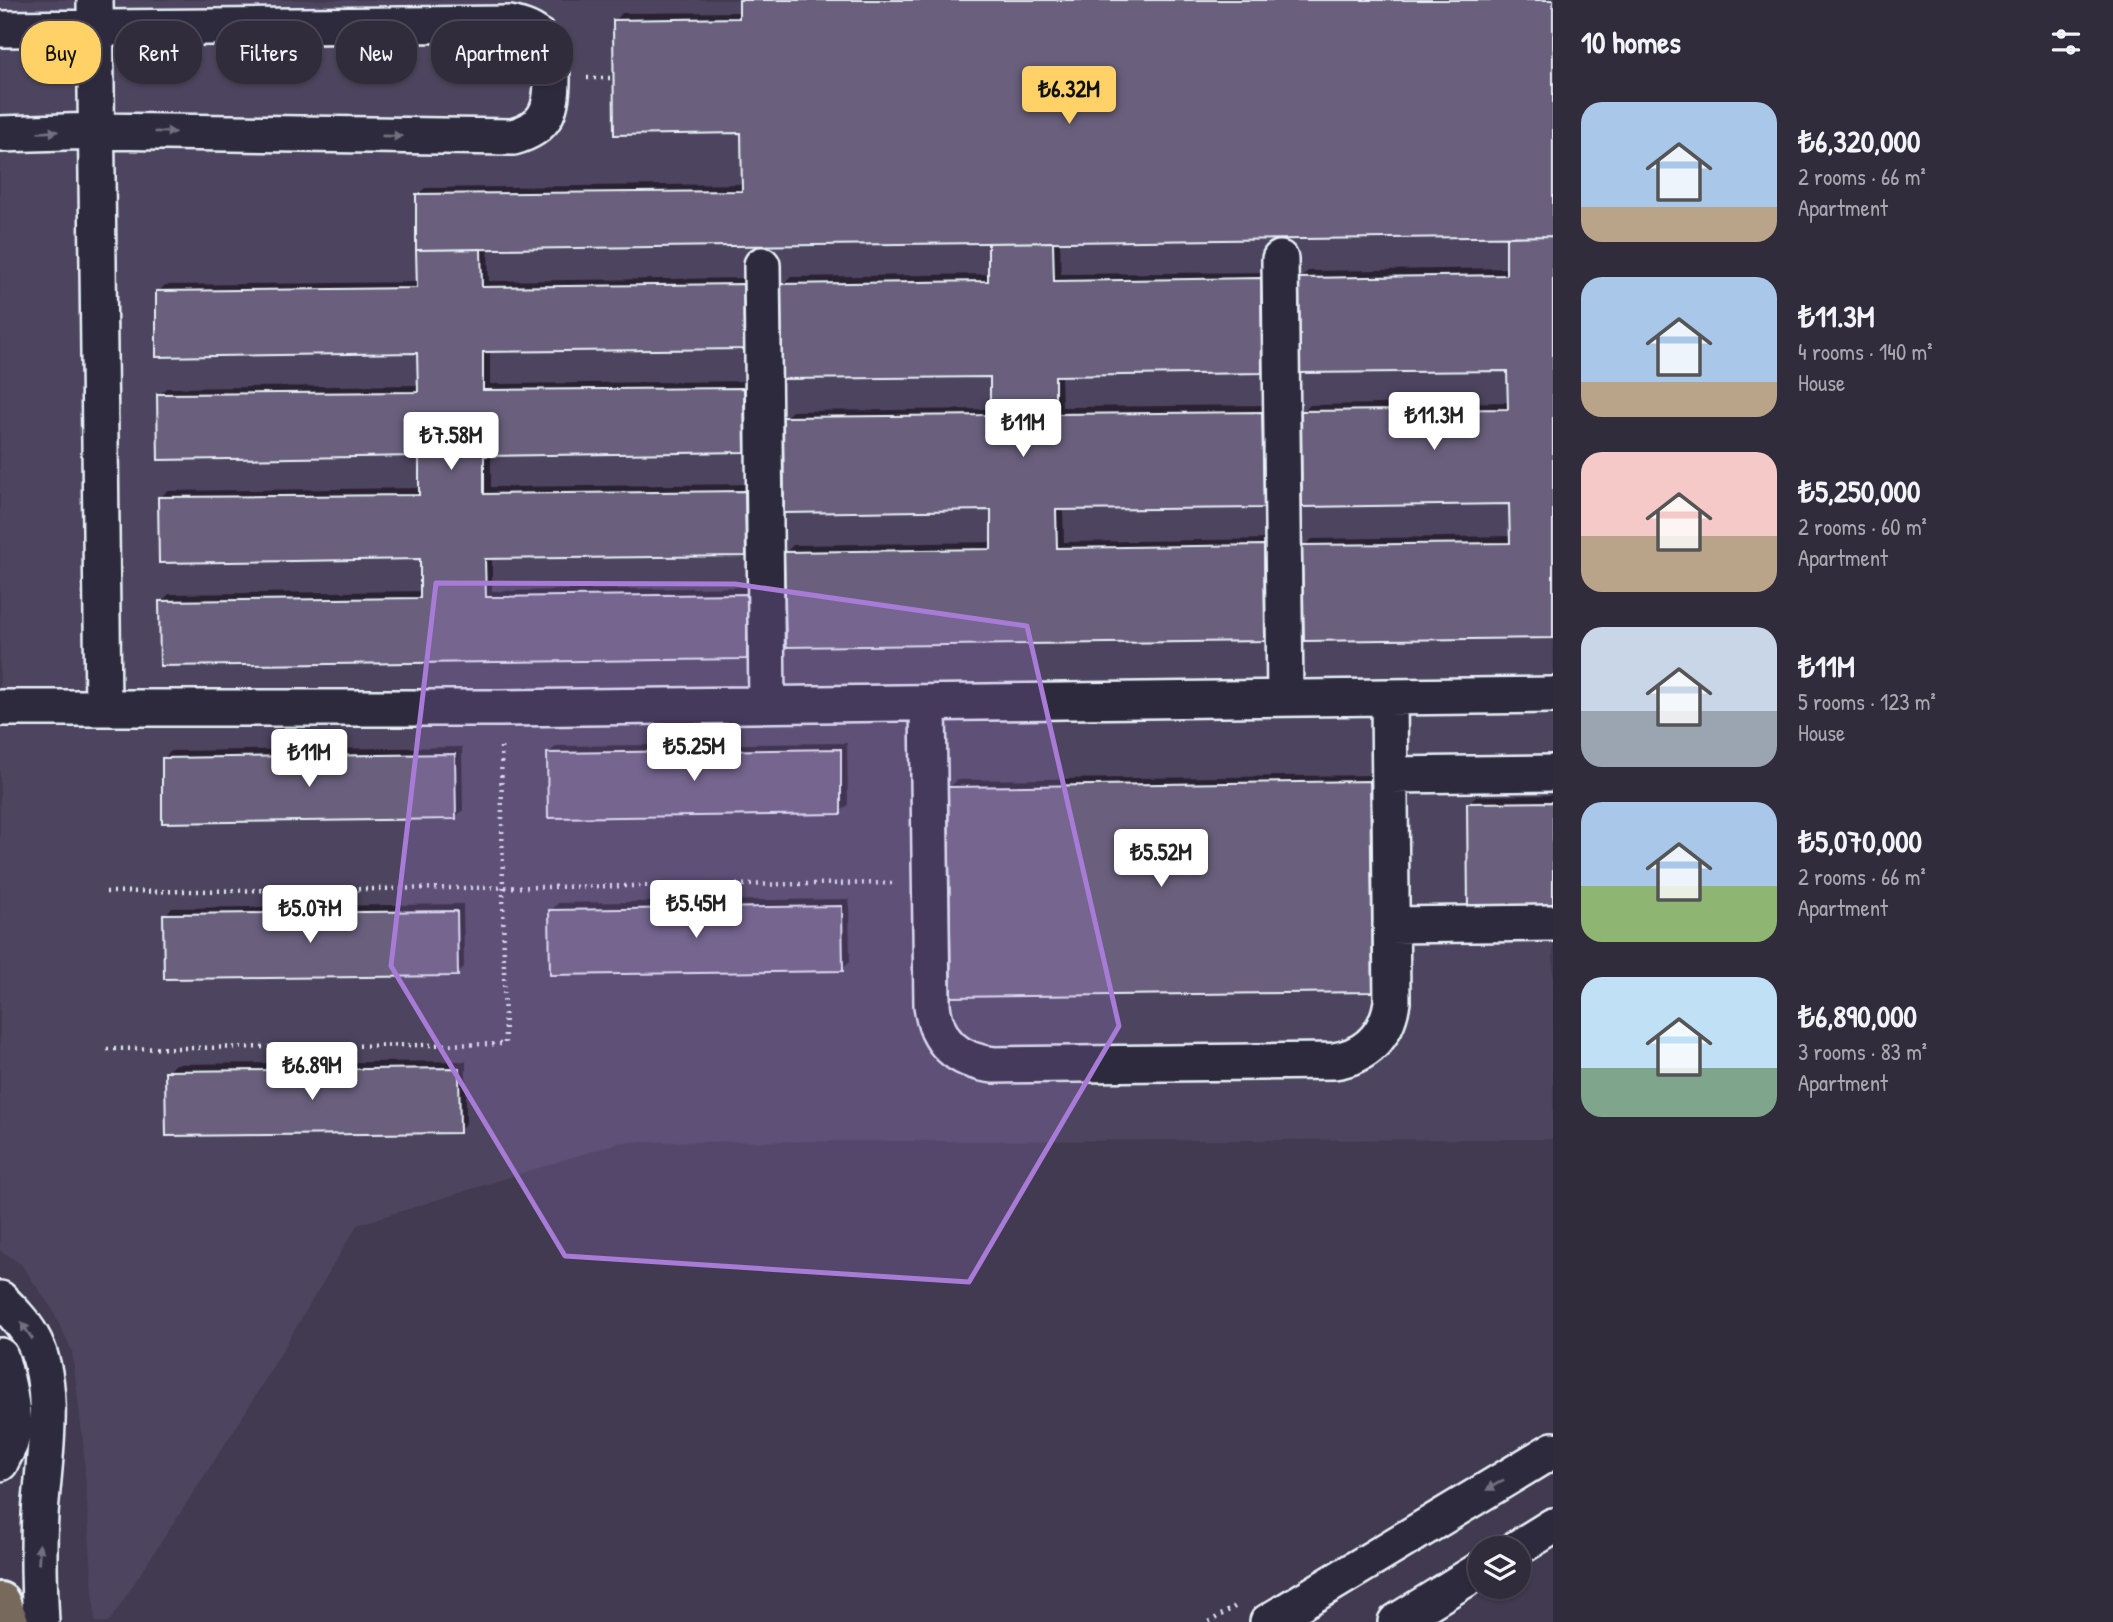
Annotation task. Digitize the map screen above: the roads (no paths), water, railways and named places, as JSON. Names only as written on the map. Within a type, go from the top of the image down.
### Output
[{"type":"highway","points":[[0,1602],[9,1622]]},
{"type":"lane","points":[[95,14],[103,706]]},
{"type":"lane","points":[[0,29],[95,14],[509,24],[525,27],[539,37],[551,59],[552,97],[540,123],[533,130],[513,137],[97,131],[0,134]]},
{"type":"lane","points":[[1280,258],[1285,698]]},
{"type":"lane","points":[[762,265],[767,704]]},
{"type":"lane","points":[[0,708],[500,708],[1553,695]]},
{"type":"lane","points":[[928,703],[932,1005],[936,1025],[954,1051],[973,1062],[994,1065],[1334,1061],[1355,1056],[1381,1036],[1392,1002],[1389,697]]},
{"type":"lane","points":[[1390,775],[1553,774]]},
{"type":"lane","points":[[1391,925],[1553,923]]},
{"type":"lane","points":[[0,1299],[32,1336],[47,1394],[48,1419],[38,1582],[41,1622]]},
{"type":"lane","points":[[0,1356],[9,1386],[12,1413],[10,1441],[0,1463]]},
{"type":"lane","points":[[1268,1622],[1553,1450]]},
{"type":"lane","points":[[1531,1540],[1553,1526]]},
{"type":"lane","points":[[1396,1622],[1468,1577]]}]
